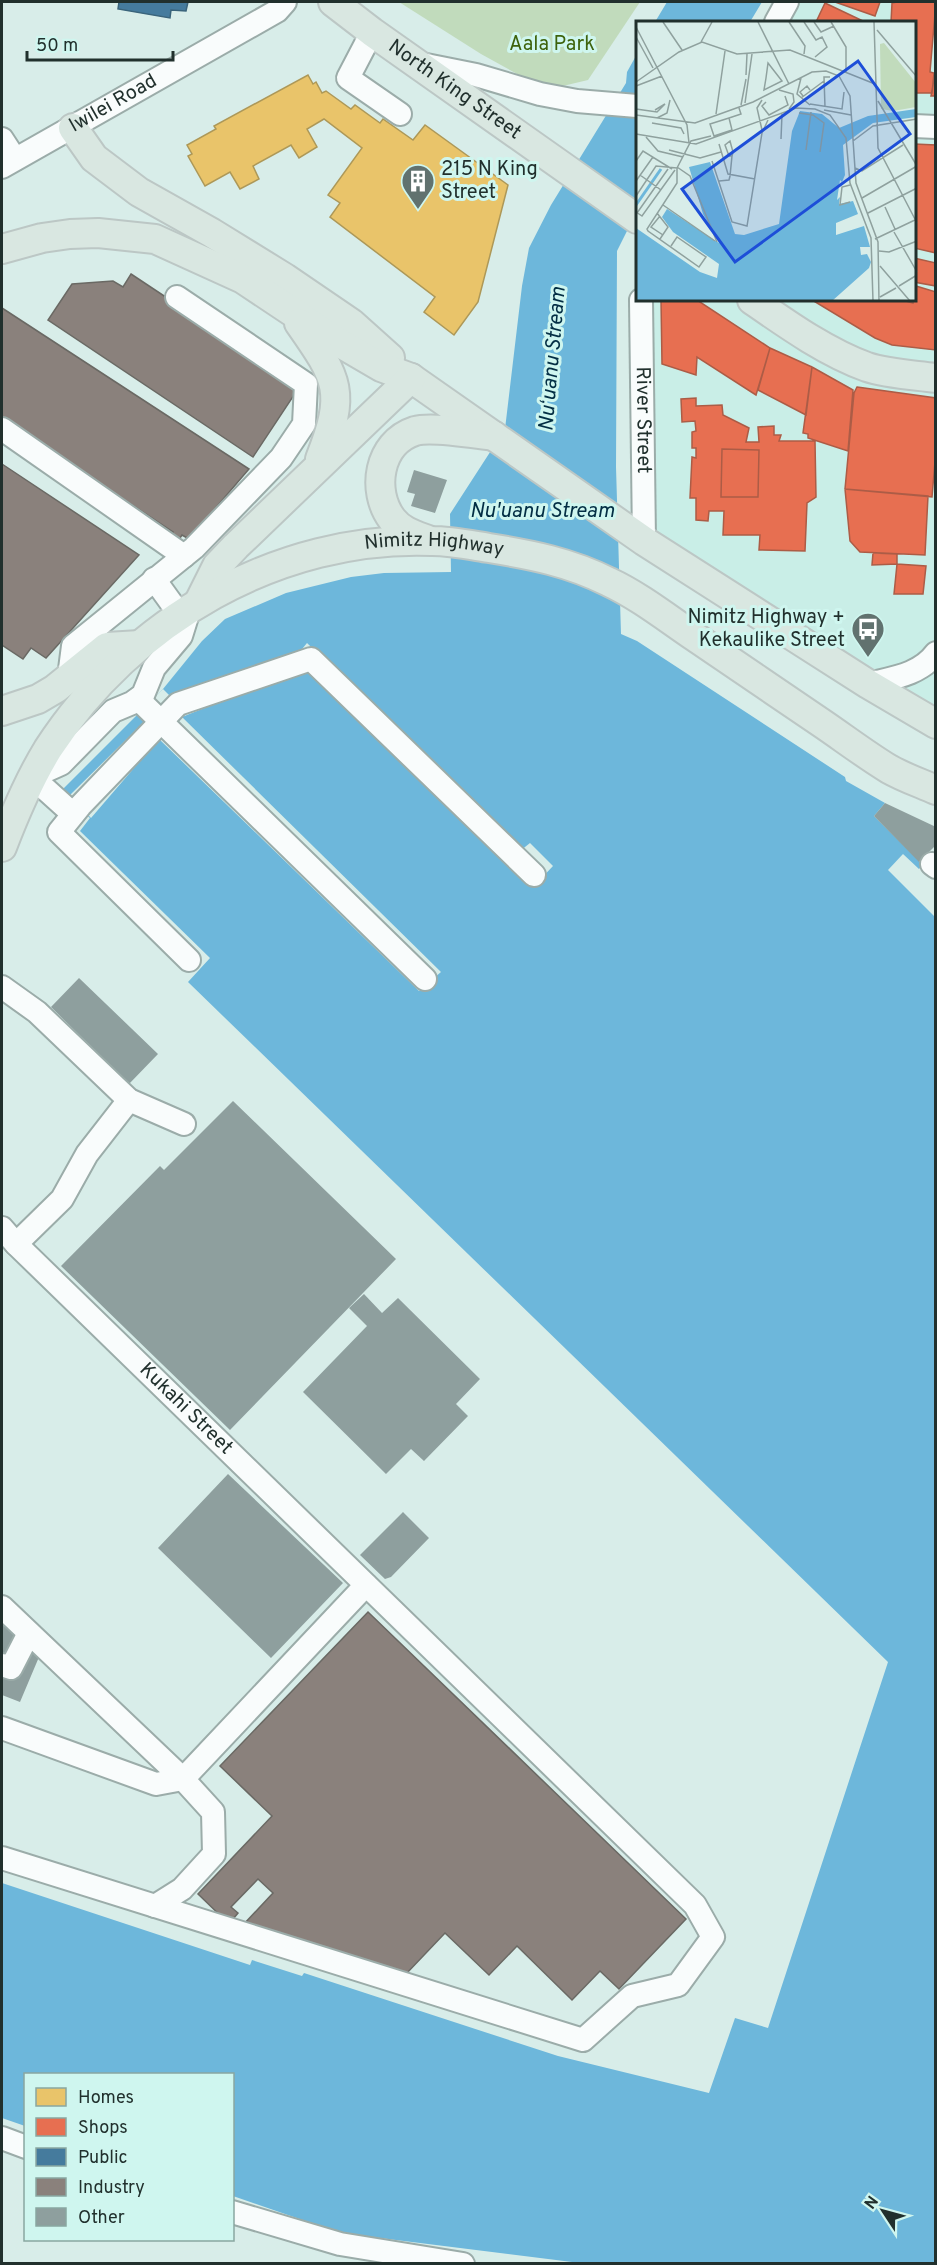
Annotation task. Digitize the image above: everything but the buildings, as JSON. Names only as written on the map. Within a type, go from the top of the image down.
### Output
[{"type":"main road","name":"North King Street","points":[[333,2],[635,218]]},
{"type":"main road","points":[[73,128],[94,158],[139,192],[285,278],[351,323],[411,378],[638,537],[868,684],[936,724]]},
{"type":"main road","points":[[2,249],[42,238],[70,234],[98,233],[155,239],[243,279],[333,339],[381,367],[411,378]]},
{"type":"main road","points":[[755,302],[850,360],[870,368],[936,378]]},
{"type":"main road","points":[[289,309],[326,362],[336,401],[332,428],[310,474]]},
{"type":"main road","points":[[190,608],[217,566],[236,546],[411,378]]},
{"type":"main road","points":[[439,541],[398,525],[391,518],[383,502],[379,480],[385,459],[391,449],[405,436],[418,430],[496,436]]},
{"type":"main road","name":"Nimitz Highway","points":[[2,847],[18,805],[49,749],[88,696],[140,645],[190,608],[254,575],[316,554],[387,542],[439,541],[526,553],[572,566],[611,582],[890,770],[936,790]]},
{"type":"main road","points":[[2,711],[38,699],[55,689],[107,647],[140,645]]},
{"type":"street","name":"Iwilei Road","points":[[8,163],[277,11],[285,2]]},
{"type":"street","points":[[777,21],[787,2]]},
{"type":"street","points":[[372,32],[348,78],[400,114]]},
{"type":"street","points":[[417,63],[476,75],[540,94],[636,106]]},
{"type":"street","points":[[916,126],[936,127]]},
{"type":"street","points":[[2,139],[8,163]]},
{"type":"street","points":[[69,678],[73,646],[184,556],[281,459],[304,424],[306,384],[177,297]]},
{"type":"street","name":"River Street","points":[[638,537],[641,302]]},
{"type":"street","points":[[2,429],[184,556]]},
{"type":"street","points":[[281,459],[310,474]]},
{"type":"street","points":[[216,525],[236,546]]},
{"type":"street","points":[[73,814],[32,777],[61,764],[112,711],[138,699],[145,690],[154,668],[181,636],[190,608],[154,579]]},
{"type":"street","points":[[868,684],[914,672],[936,653]]},
{"type":"street","points":[[189,960],[58,832],[160,720],[178,704],[311,659],[534,875]]},
{"type":"street","points":[[138,699],[425,979]]},
{"type":"street","points":[[2,987],[37,1012],[129,1100],[184,1124]]},
{"type":"street","points":[[2,1011],[17,1009],[37,1012]]},
{"type":"street","points":[[6,1235],[62,1198],[87,1154],[129,1100]]},
{"type":"street","name":"Kukahi Street","points":[[6,1235],[695,1905],[713,1937],[678,1985],[632,1996],[583,2040],[155,1906]]},
{"type":"street","points":[[2,1728],[156,1784],[183,1779],[366,1585]]},
{"type":"street","points":[[2,1607],[183,1779],[213,1812],[214,1854],[182,1889],[155,1906],[2,1858]]},
{"type":"street","points":[[2,1665],[11,1668],[29,1633]]},
{"type":"street","points":[[2,2138],[24,2146]]},
{"type":"street","points":[[234,2213],[340,2244],[463,2264]]},
{"type":"shaded area","points":[[787,2],[935,2],[935,712],[644,541],[641,302],[916,302],[916,21],[777,21]]},
{"type":"green space","name":"Aala Park","points":[[399,2],[640,2],[588,80],[546,90],[481,54]]},
{"type":"water","points":[[667,2],[762,2],[751,21],[656,21]]},
{"type":"water","points":[[636,56],[636,213],[617,251],[616,467],[621,634],[637,641],[845,777],[846,781],[885,803],[874,816],[923,865],[919,869],[903,854],[888,870],[935,917],[935,2263],[588,2264],[340,2233],[234,2196],[234,2073],[24,2073],[24,2126],[2,2118],[2,1883],[250,1965],[252,1960],[302,1976],[304,1973],[558,2056],[709,2093],[735,2018],[768,2028],[888,1662],[188,982],[210,958],[80,831],[90,818],[61,791],[163,689],[202,641],[225,619],[286,593],[351,577],[384,573],[451,572],[450,514],[505,429],[522,286],[529,248],[551,205],[626,83],[627,72]]},
{"type":"pier","points":[[307,643],[520,851],[530,843],[553,866],[534,886],[318,674],[297,671],[182,717],[441,972],[419,991],[159,739],[91,818],[69,796],[149,717],[142,709],[163,689],[171,697],[298,654]]},
{"type":"place","name":"215 N King Street","points":[[418,210]]},
{"type":"place","name":"Nimitz Highway + Kekaulike Street","points":[[868,658]]},
{"type":"water label","name":"Nuʻuanu Stream","points":[[553,359]]},
{"type":"water label","name":"Nu'uanu Stream","points":[[542,511]]}]
